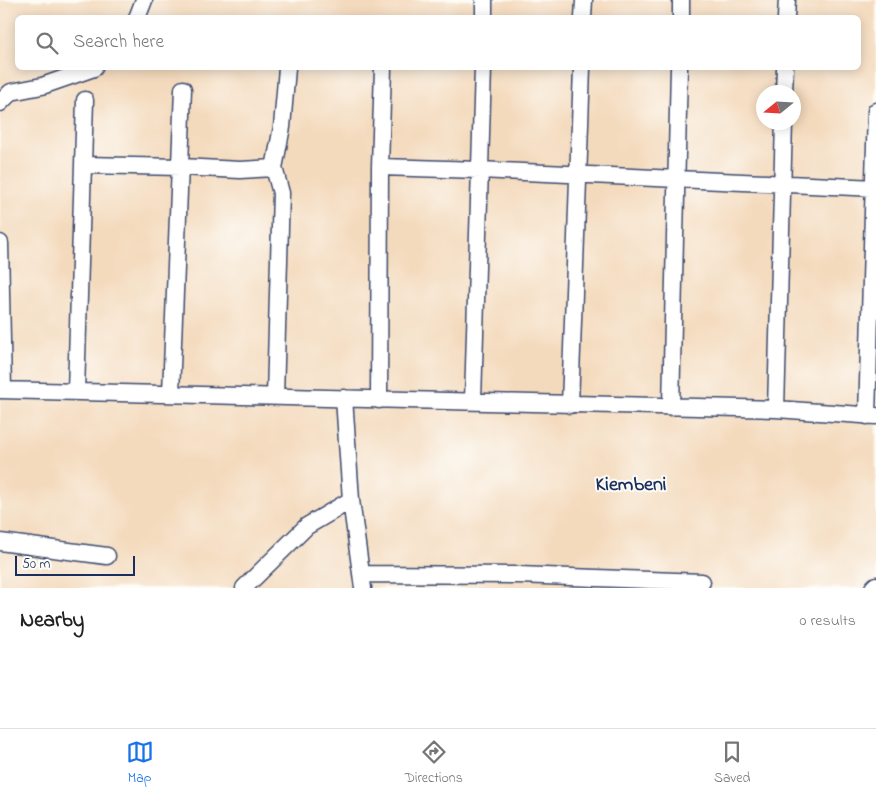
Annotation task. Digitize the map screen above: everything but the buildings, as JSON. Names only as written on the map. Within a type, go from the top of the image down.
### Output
[{"type":"street","points":[[137,15],[144,0]]},
{"type":"street","points":[[484,0],[484,15]]},
{"type":"street","points":[[584,0],[584,15]]},
{"type":"street","points":[[681,0],[681,15]]},
{"type":"street","points":[[786,15],[787,0]]},
{"type":"street","points":[[0,103],[11,92],[42,86],[88,70]]},
{"type":"street","points":[[274,396],[281,193],[274,168],[282,127],[287,70]]},
{"type":"street","points":[[380,400],[380,167],[383,70]]},
{"type":"street","points":[[473,400],[483,70]]},
{"type":"street","points":[[570,405],[582,70]]},
{"type":"street","points":[[671,407],[679,70]]},
{"type":"street","points":[[784,85],[785,70]]},
{"type":"street","points":[[172,393],[183,89]]},
{"type":"street","points":[[76,392],[85,100]]},
{"type":"street","points":[[0,243],[1,390],[172,393],[380,400],[473,400],[570,405],[776,409],[871,416],[876,111]]},
{"type":"street","points":[[776,409],[784,130]]},
{"type":"street","points":[[83,166],[240,170],[274,168]]},
{"type":"street","points":[[380,167],[875,188]]},
{"type":"street","points":[[344,398],[351,500],[362,581],[518,575],[702,582]]},
{"type":"street","points":[[244,588],[306,526],[351,500]]},
{"type":"street","points":[[0,542],[107,556]]},
{"type":"street","points":[[873,588],[876,585]]},
{"type":"district","name":"Kiembeni","points":[[631,485]]}]
